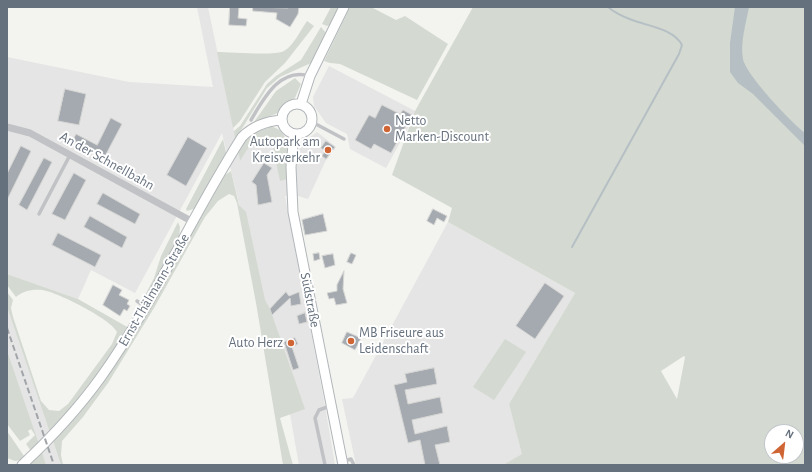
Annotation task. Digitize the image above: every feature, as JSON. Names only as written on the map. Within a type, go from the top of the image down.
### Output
[{"type":"main road","points":[[301,104],[310,76],[344,7]]},
{"type":"main road","points":[[301,104],[310,110],[312,114],[312,122],[309,129],[304,132],[294,134],[286,130],[282,120],[283,112],[288,106],[301,104]]},
{"type":"main road","name":"Ernst-Thälmann-Straße","points":[[22,465],[46,442],[88,394],[115,356],[242,137],[262,124],[282,120]]},
{"type":"main road","name":"Südstraße","points":[[294,134],[291,167],[293,212],[343,463]]},
{"type":"street","name":"An der Schnellbahn","points":[[7,127],[30,133],[193,222]]},
{"type":"lane","points":[[252,120],[267,94],[282,80],[291,75],[299,74],[310,76]]},
{"type":"lane","points":[[312,122],[344,139]]},
{"type":"lane","points":[[39,214],[70,155]]},
{"type":"lane","points":[[137,301],[145,306]]},
{"type":"lane","points":[[325,465],[314,418],[319,410],[331,405]]},
{"type":"lane","points":[[343,463],[351,459],[354,465]]},
{"type":"shaded area","points":[[197,7],[208,7],[240,160],[251,144],[259,140],[272,138],[280,146],[299,149],[302,143],[317,132],[336,147],[325,162],[308,199],[295,195],[285,196],[335,465],[299,465],[290,414],[222,133],[135,293],[91,270],[78,299],[7,274],[7,57],[129,82],[213,87]]},
{"type":"shaded area","points":[[331,7],[339,7],[330,25],[327,26],[322,24]]},
{"type":"shaded area","points":[[350,7],[371,7],[396,20],[405,16],[448,44],[417,100],[340,64],[324,61]]},
{"type":"shaded area","points":[[473,7],[805,7],[805,465],[503,465],[522,454],[509,404],[575,293],[448,222],[452,208],[392,175],[415,111]],"holes":[[[684,356],[677,399],[661,371]]]},
{"type":"shaded area","points":[[735,7],[749,7],[742,46],[743,59],[746,66],[760,87],[805,133],[805,146],[753,94],[738,83],[730,72],[730,43]]},
{"type":"shaded area","points":[[307,21],[314,26],[285,63],[265,82],[240,121],[233,128],[217,52],[262,54],[284,51],[294,42]]},
{"type":"shaded area","points":[[321,27],[326,33],[311,63],[280,77],[267,88],[235,140],[234,131],[240,126],[267,84],[276,76],[301,60]]},
{"type":"shaded area","points":[[329,66],[417,112],[386,168],[350,149],[347,134],[326,123],[314,106],[313,97]]},
{"type":"shaded area","points":[[295,78],[301,84],[294,100],[283,106],[278,113],[254,122],[276,91]]},
{"type":"shaded area","points":[[271,126],[280,130],[285,137],[287,146],[287,179],[280,181],[271,138],[255,142],[246,151],[240,161],[238,151],[244,142],[252,135],[261,129]]},
{"type":"shaded area","points":[[223,139],[227,157],[196,208],[187,211],[186,209]]},
{"type":"shaded area","points":[[231,171],[239,205],[246,212],[265,300],[270,309],[305,409],[280,418],[293,465],[283,465],[256,303],[237,203],[234,196],[229,194],[218,201],[205,217],[154,308],[108,383],[83,417],[62,441],[61,455],[63,465],[61,465],[53,441],[153,301],[225,175]]},
{"type":"shaded area","points":[[178,222],[180,227],[179,238],[143,302],[142,301],[154,278],[161,256]]},
{"type":"shaded area","points":[[448,222],[575,293],[509,404],[523,454],[503,465],[356,465],[342,399],[353,398]]},
{"type":"shaded area","points":[[7,274],[78,299],[129,328],[95,378],[50,433],[7,307],[7,292],[13,300],[11,308],[13,317],[41,401],[49,410],[59,411],[68,404],[112,344],[117,332],[105,320],[95,314],[71,301],[49,292],[42,290],[31,290],[16,297],[7,285]]},
{"type":"shaded area","points":[[7,307],[61,465],[46,465],[7,350]]},
{"type":"shaded area","points":[[505,339],[526,352],[494,400],[473,387]]},
{"type":"shaded area","points":[[7,350],[39,444],[31,451],[26,444],[35,435],[31,429],[28,431],[30,435],[20,441],[7,424]]},
{"type":"shaded area","points":[[7,431],[24,456],[21,460],[15,461],[7,458]]},
{"type":"shaded area","points":[[42,452],[46,465],[26,465]]},
{"type":"building","points":[[230,7],[239,7],[238,18],[247,19],[246,26],[229,25]]},
{"type":"building","points":[[253,7],[299,7],[298,14],[290,27],[276,19],[277,13],[253,11]]},
{"type":"building","points":[[65,89],[86,94],[79,125],[58,121]]},
{"type":"building","name":"Netto Marken-Discount","points":[[382,105],[400,114],[403,110],[412,115],[391,153],[374,144],[371,149],[355,140],[369,115],[375,118]]},
{"type":"building","points":[[111,118],[122,124],[104,158],[84,147],[82,150],[71,144],[76,134],[97,145]]},
{"type":"building","points":[[188,137],[207,148],[186,186],[167,175]]},
{"type":"building","name":"Autopark am Kreisverkehr","points":[[326,141],[335,147],[326,159],[322,156],[325,151],[321,148]]},
{"type":"building","points":[[21,146],[31,151],[7,200],[7,174]]},
{"type":"building","points":[[44,158],[52,162],[27,210],[19,205]]},
{"type":"building","points":[[264,163],[272,168],[267,175],[272,202],[258,205],[256,185],[252,182]]},
{"type":"building","points":[[74,173],[86,180],[65,220],[52,214]]},
{"type":"building","points":[[103,193],[140,214],[135,224],[97,204]]},
{"type":"building","points":[[433,209],[447,216],[444,222],[437,218],[434,225],[427,221]]},
{"type":"building","points":[[323,214],[327,231],[305,235],[302,220]]},
{"type":"building","points":[[90,216],[127,237],[122,248],[84,227]]},
{"type":"building","points":[[58,233],[101,255],[95,267],[52,245]]},
{"type":"building","points":[[319,253],[320,259],[314,261],[313,254]]},
{"type":"building","points":[[351,253],[356,255],[352,264],[347,262]]},
{"type":"building","points":[[333,254],[335,265],[325,268],[322,256]]},
{"type":"building","points":[[344,271],[343,289],[347,303],[336,305],[334,298],[329,299],[327,293],[337,291],[337,285]]},
{"type":"building","points":[[545,283],[564,296],[535,339],[516,326]]},
{"type":"building","points":[[113,285],[122,290],[119,295],[129,300],[127,304],[130,306],[127,311],[124,309],[120,316],[103,305]]},
{"type":"building","points":[[286,292],[289,296],[299,292],[301,304],[291,306],[290,298],[272,315],[270,309]]},
{"type":"building","points":[[305,313],[307,322],[299,324],[297,316]]},
{"type":"building","name":"MB Friseure aus Leidenschaft","points":[[347,332],[361,338],[355,350],[342,343]]},
{"type":"building","points":[[295,338],[298,344],[292,347],[299,368],[293,370],[284,342]]},
{"type":"building","points":[[434,368],[437,384],[405,390],[408,404],[440,397],[443,413],[412,420],[415,434],[447,426],[450,442],[435,445],[440,465],[425,465],[420,440],[408,443],[394,385],[407,382],[405,374]]},
{"type":"waterway","points":[[572,247],[679,54],[682,45],[673,35],[660,29],[626,18],[608,7]]},
{"type":"railway","points":[[7,328],[54,465]]},
{"type":"place","name":"Netto Marken-Discount","points":[[387,129]]},
{"type":"place","name":"Autopark am Kreisverkehr","points":[[328,150]]},
{"type":"place","name":"MB Friseure aus Leidenschaft","points":[[351,341]]},
{"type":"place","name":"Auto Herz","points":[[291,343]]}]
